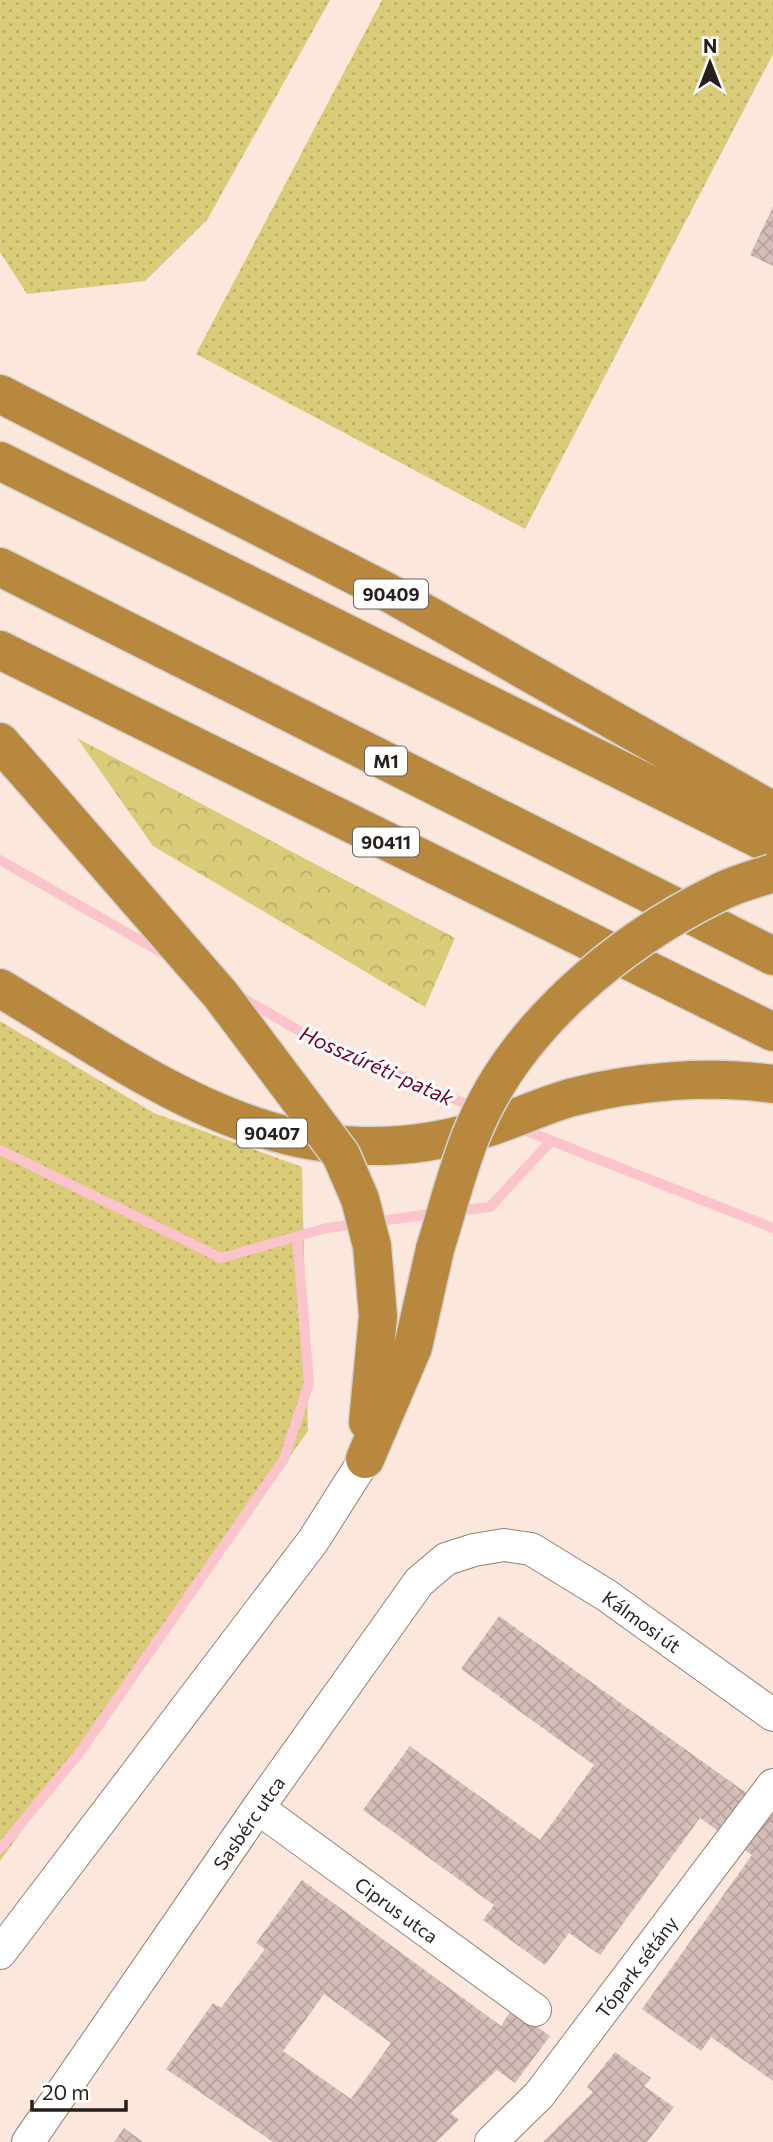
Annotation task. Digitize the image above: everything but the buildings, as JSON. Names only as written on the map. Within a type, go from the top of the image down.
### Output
[{"type":"highway","name":"90409","points":[[0,394],[389,593],[773,811]]},
{"type":"highway","points":[[0,461],[773,846]]},
{"type":"highway","name":"M1","points":[[0,567],[773,956]]},
{"type":"highway","name":"90411","points":[[0,650],[773,1032]]},
{"type":"highway","points":[[0,742],[220,994],[341,1155],[360,1199],[372,1246],[378,1316],[365,1459]]},
{"type":"highway","points":[[365,1459],[413,1347],[435,1249],[472,1132],[505,1072],[548,1017],[625,948],[719,892],[773,873]]},
{"type":"highway","name":"90407","points":[[0,988],[132,1067],[224,1117],[287,1138],[345,1147],[426,1142],[482,1130],[572,1097],[629,1087],[691,1082],[773,1084]]},
{"type":"street","points":[[0,1954],[313,1541],[365,1459]]},
{"type":"street","name":"Kálmosi út","points":[[504,1545],[531,1549],[606,1595],[773,1715]]},
{"type":"street","name":"Sasbérc utca","points":[[28,2142],[258,1808],[419,1583],[446,1559],[474,1550],[504,1545]]},
{"type":"street","name":"Tópark sétány","points":[[491,2142],[539,2095],[773,1785]]},
{"type":"street","name":"Ciprus utca","points":[[258,1808],[535,2010]]},
{"type":"green space","points":[[0,0],[330,0],[207,220],[145,281],[27,294],[0,252]]},
{"type":"green space","points":[[382,0],[773,0],[773,54],[525,529],[196,354]]},
{"type":"green space","points":[[77,738],[455,938],[425,1007],[153,846]]},
{"type":"green space","points":[[0,1021],[154,1113],[302,1167],[308,1431],[0,1861]]},
{"type":"waterway","name":"Hosszúréti-patak","points":[[0,860],[164,954]]},
{"type":"waterway","name":"Hosszúréti-patak","points":[[241,997],[305,1034],[477,1109]]},
{"type":"waterway","name":"Hosszúréti-patak","points":[[519,1128],[773,1228]]},
{"type":"waterway","points":[[457,1211],[490,1207],[550,1142]]},
{"type":"waterway","points":[[0,1150],[221,1258],[327,1228],[358,1224]]},
{"type":"waterway","points":[[373,1222],[438,1213]]},
{"type":"waterway","points":[[0,1849],[80,1752],[284,1459],[309,1383],[297,1237]]}]
